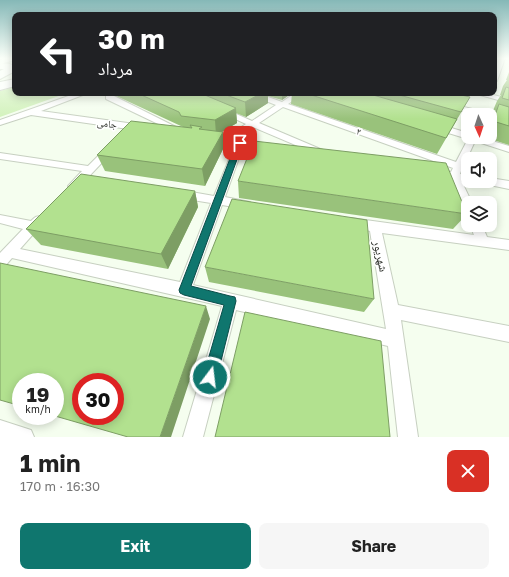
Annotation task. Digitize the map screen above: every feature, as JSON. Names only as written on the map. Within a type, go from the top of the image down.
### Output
[{"type":"highway","points":[[0,86],[12,83]]},
{"type":"street","points":[[0,123],[75,96]]},
{"type":"street","name":"۲","points":[[258,96],[456,171],[461,171]]},
{"type":"street","points":[[184,290],[218,201],[233,142],[254,124],[296,96]]},
{"type":"street","points":[[479,96],[487,108]]},
{"type":"street","points":[[109,98],[194,136]]},
{"type":"street","points":[[438,102],[487,108],[509,101]]},
{"type":"street","points":[[212,107],[332,158],[294,152]]},
{"type":"street","name":"جامی","points":[[30,112],[278,149]]},
{"type":"street","points":[[430,125],[461,134]]},
{"type":"street","points":[[65,194],[89,176],[132,127]]},
{"type":"street","points":[[464,196],[456,171],[468,144]]},
{"type":"street","points":[[493,144],[509,149]]},
{"type":"street","points":[[0,156],[89,176]]},
{"type":"street","points":[[424,172],[456,171],[461,174]]},
{"type":"street","points":[[497,181],[509,185]]},
{"type":"street","points":[[497,183],[509,185]]},
{"type":"street","points":[[165,192],[257,207]]},
{"type":"street","points":[[5,257],[49,210]]},
{"type":"street","points":[[0,219],[33,226]]},
{"type":"street","name":"شهریور","points":[[335,220],[374,226],[392,311],[408,437]]},
{"type":"street","points":[[374,226],[509,246]]},
{"type":"street","points":[[479,232],[483,242]]},
{"type":"street","points":[[5,257],[184,290],[396,340]]},
{"type":"street","points":[[193,437],[230,301]]},
{"type":"street","points":[[392,311],[509,334]]},
{"type":"street","points":[[0,430],[24,437]]},
{"type":"green space","points":[[12,88],[12,96],[59,96],[0,117],[0,91]]},
{"type":"building","points":[[506,87],[509,88],[509,100],[502,98]]},
{"type":"building","points":[[144,96],[207,96],[236,108],[215,120],[181,116],[179,112]]},
{"type":"building","points":[[229,96],[256,96],[245,102]]},
{"type":"building","points":[[314,96],[376,96],[457,119],[446,138]]},
{"type":"building","points":[[403,96],[466,96],[470,97],[463,108],[461,108],[461,112]]},
{"type":"building","points":[[499,104],[509,107],[509,126],[497,122],[497,110]]},
{"type":"building","points":[[131,121],[192,128],[190,125],[202,127],[199,129],[223,132],[202,169],[97,155]]},
{"type":"building","points":[[254,141],[446,163],[461,199],[461,213],[238,181]]},
{"type":"building","points":[[81,174],[195,191],[161,254],[26,229]]},
{"type":"building","points":[[232,199],[367,220],[374,299],[205,267]]},
{"type":"building","points":[[0,263],[206,306],[160,437],[128,437],[86,425],[124,425],[124,373],[72,373],[72,421],[64,419],[64,373],[12,373],[12,403],[0,400]]},
{"type":"building","points":[[245,312],[381,341],[390,437],[215,437]]},
{"type":"route","points":[[210,377],[230,301],[184,290],[240,143]]}]
